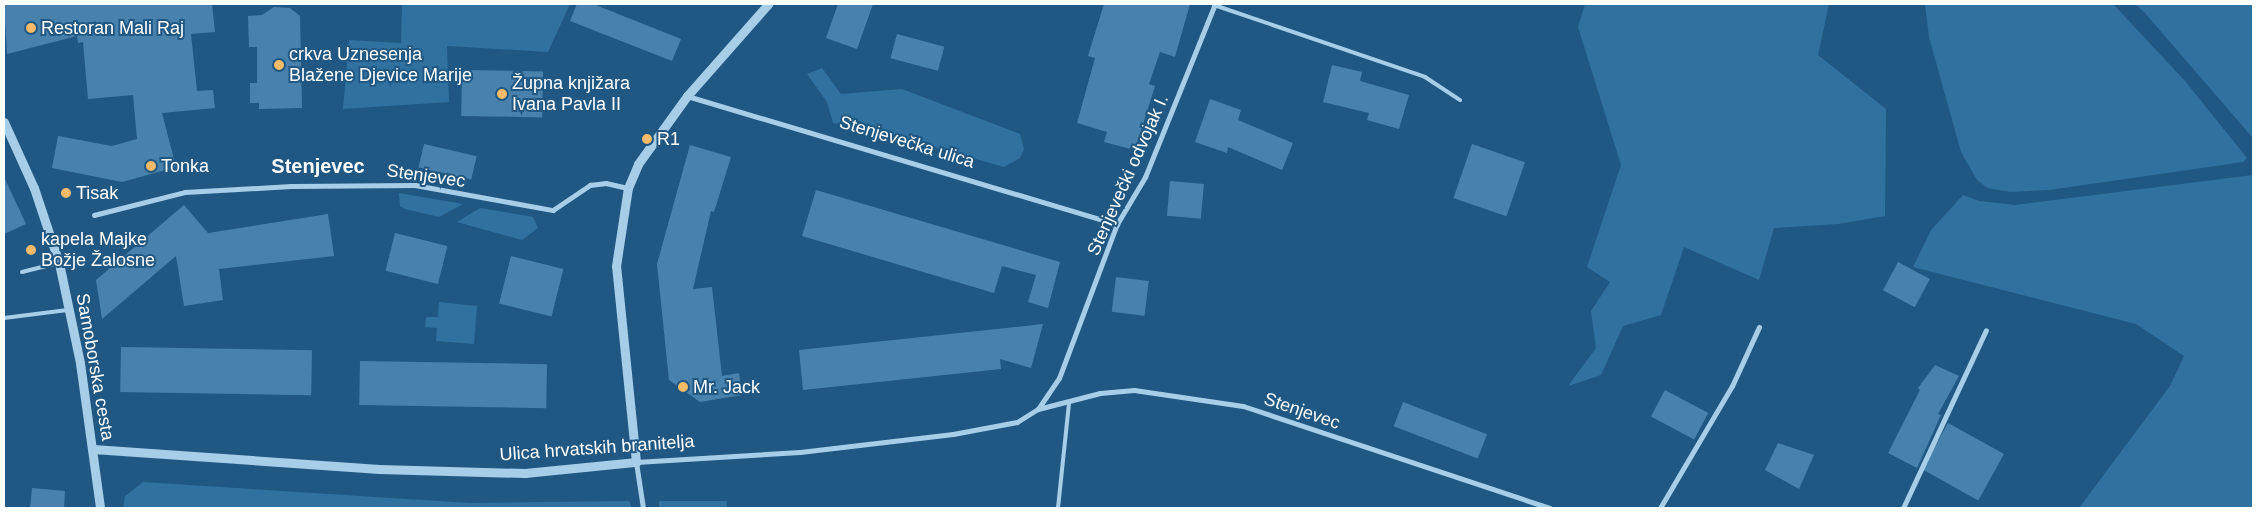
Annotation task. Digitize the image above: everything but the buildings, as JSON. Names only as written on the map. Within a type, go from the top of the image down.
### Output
[{"type":"street","points":[[643,508],[636,462],[616,266],[628,188],[638,164],[687,96],[768,4]]},
{"type":"street","name":"Stenjevečki odvojak I.","points":[[1038,409],[1059,378],[1074,345],[1117,224],[1145,177],[1214,4]]},
{"type":"street","name":"Stenjevečka ulica","points":[[687,96],[1117,224]]},
{"type":"street","name":"Samoborska cesta","points":[[4,122],[34,188],[59,263],[70,310],[93,449],[100,508]]},
{"type":"street","name":"Stenjevec","points":[[94,215],[185,192],[291,186],[416,185],[553,210],[590,185],[606,183],[628,188]]},
{"type":"street","points":[[1660,508],[1732,386],[1759,327]]},
{"type":"street","points":[[1903,508],[1986,330]]},
{"type":"street","name":"Stenjevec","points":[[1038,409],[1069,404],[1100,394],[1134,390],[1243,406],[1549,508]]},
{"type":"street","name":"Ulica hrvatskih branitelja","points":[[93,449],[379,469],[525,473],[636,462],[800,452],[953,434],[1017,422],[1038,409]]},
{"type":"lane","points":[[1214,4],[1426,77],[1460,100]]},
{"type":"lane","points":[[22,272],[59,263]]},
{"type":"lane","points":[[4,318],[70,310]]},
{"type":"lane","points":[[1058,508],[1069,404]]},
{"type":"shaded area","points":[[402,4],[570,4],[548,52],[447,46],[449,102],[343,109],[349,40],[401,43]]},
{"type":"shaded area","points":[[1585,4],[1829,4],[1818,55],[1886,109],[1885,216],[1838,224],[1774,228],[1759,280],[1684,247],[1661,315],[1623,326],[1601,375],[1568,386],[1596,348],[1591,311],[1610,282],[1587,267],[1621,165],[1578,27]]},
{"type":"shaded area","points":[[1925,4],[2113,4],[2185,81],[2247,158],[2243,162],[2049,190],[2010,192],[1988,188],[1977,180],[1961,152],[1929,37]]},
{"type":"shaded area","points":[[2135,4],[2253,4],[2253,138],[2144,12]]},
{"type":"shaded area","points":[[822,68],[841,94],[902,89],[1020,134],[1024,149],[1020,158],[1004,167],[870,129],[833,123],[827,102],[807,74]]},
{"type":"shaded area","points":[[2253,175],[2253,508],[2079,508],[2170,386],[2184,356],[2136,324],[1913,267],[1931,230],[1963,195],[1979,201],[2015,205]]},
{"type":"shaded area","points":[[399,193],[463,204],[439,217],[405,209],[400,206]]},
{"type":"shaded area","points":[[480,208],[533,217],[538,228],[522,240],[457,222]]},
{"type":"shaded area","points":[[439,302],[477,306],[474,344],[436,341],[437,328],[425,327],[426,317],[438,317]]},
{"type":"shaded area","points":[[143,482],[470,503],[629,501],[632,508],[123,508],[125,496]]},
{"type":"shaded area","points":[[659,501],[727,501],[727,508],[659,508]]},
{"type":"place","name":"Restoran Mali Raj","points":[[31,28]]},
{"type":"place","name":"crkva Uznesenja Blažene Djevice Marije","points":[[279,65]]},
{"type":"place","name":"Župna knjižara Ivana Pavla II","points":[[502,94]]},
{"type":"place","name":"R1","points":[[647,139]]},
{"type":"place","name":"Tonka","points":[[151,166]]},
{"type":"place","name":"Tisak","points":[[66,193]]},
{"type":"place","name":"kapela Majke Božje Žalosne","points":[[31,250]]},
{"type":"place","name":"Mr. Jack","points":[[683,387]]},
{"type":"district","name":"Stenjevec","points":[[318,166]]}]
